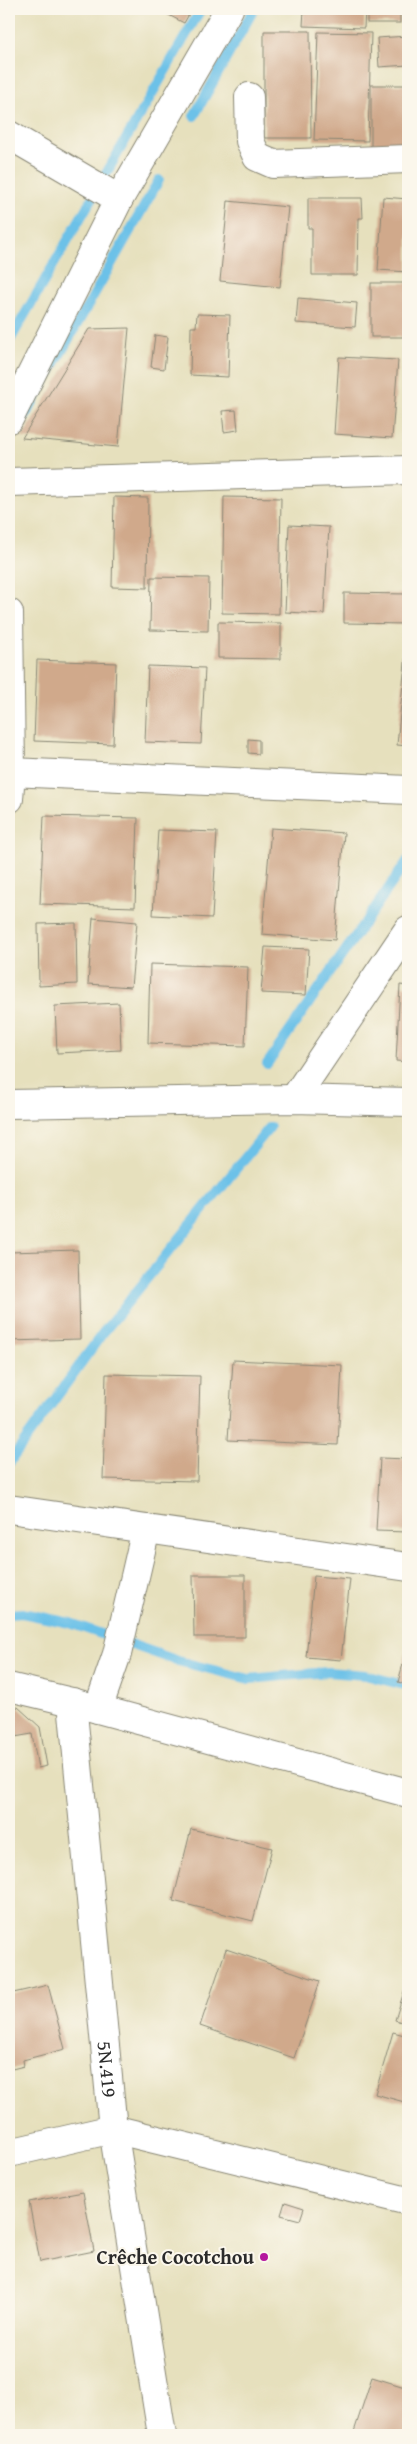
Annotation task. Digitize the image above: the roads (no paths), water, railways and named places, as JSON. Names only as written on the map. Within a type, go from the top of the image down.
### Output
[{"type":"street","points":[[9,419],[119,199],[229,9]]},
{"type":"street","points":[[249,97],[250,141],[257,157],[273,164],[408,159]]},
{"type":"street","points":[[9,135],[119,199]]},
{"type":"street","points":[[9,482],[408,470]]},
{"type":"street","points":[[9,613],[11,772],[9,799]]},
{"type":"street","points":[[11,772],[408,790]]},
{"type":"street","points":[[294,1099],[408,930]]},
{"type":"street","points":[[9,1104],[294,1099],[408,1102]]},
{"type":"street","points":[[9,1509],[408,1567]]},
{"type":"street","points":[[98,1709],[117,1654],[122,1625],[146,1529]]},
{"type":"street","points":[[9,1687],[72,1702],[408,1793]]},
{"type":"street","name":"5N.419","points":[[72,1702],[113,2129],[162,2435]]},
{"type":"street","points":[[9,2153],[113,2129],[408,2201]]},
{"type":"waterway","points":[[9,342],[201,9]]},
{"type":"waterway","points":[[194,116],[254,9]]},
{"type":"waterway","points":[[25,416],[159,180]]},
{"type":"waterway","points":[[267,1064],[408,860]]},
{"type":"waterway","points":[[9,1463],[102,1334],[270,1127]]},
{"type":"waterway","points":[[9,1614],[22,1613],[70,1623],[178,1661],[249,1679],[328,1672],[365,1675],[408,1686]]},
{"type":"place","name":"Crêche Cocotchou","points":[[264,2257]]}]
